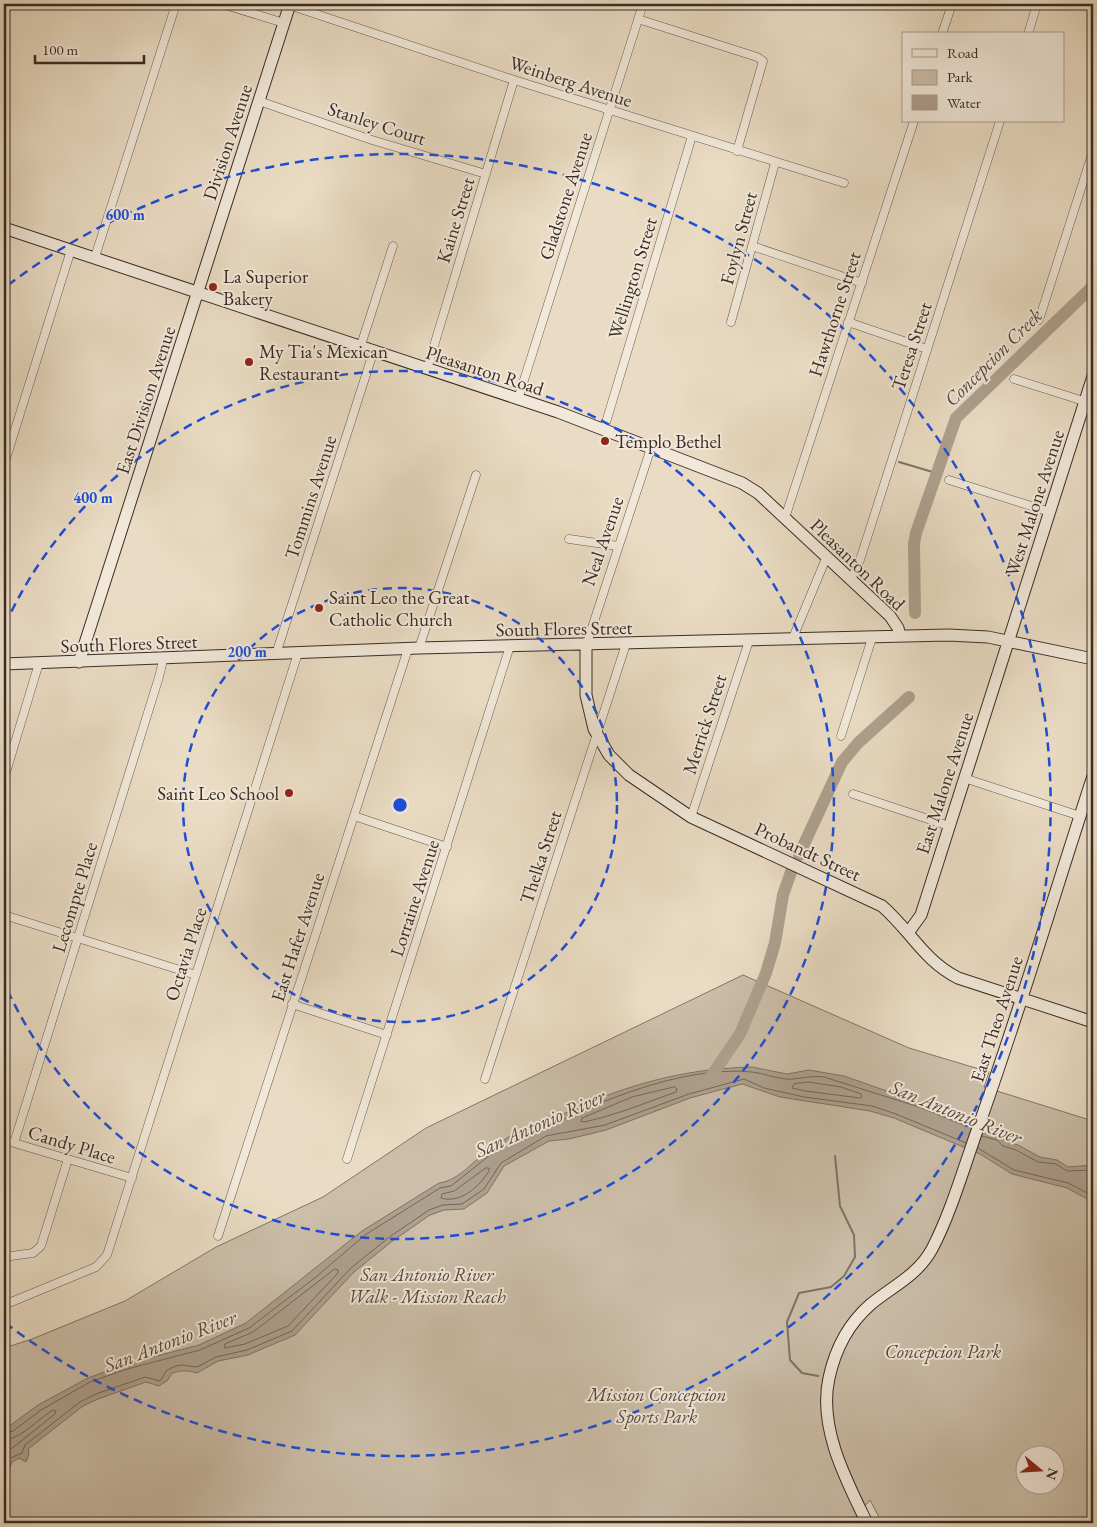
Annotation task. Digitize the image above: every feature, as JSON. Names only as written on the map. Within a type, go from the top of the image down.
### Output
[{"type":"main road","name":"Division Avenue","points":[[198,291],[290,4]]},
{"type":"main road","name":"Pleasanton Road","points":[[4,228],[361,345],[518,399],[604,429],[749,486],[890,616],[898,628],[900,636]]},
{"type":"main road","name":"East Division Avenue","points":[[79,662],[198,291]]},
{"type":"main road","name":"West Malone Avenue","points":[[1008,641],[1050,512],[1089,403],[1093,376]]},
{"type":"main road","name":"South Flores Street","points":[[4,664],[163,660],[298,653],[510,646],[586,646],[960,635],[1008,641],[1093,659]]},
{"type":"main road","name":"East Malone Avenue","points":[[908,933],[920,915],[1008,641]]},
{"type":"main road","name":"Probandt Street","points":[[586,646],[586,695],[597,736],[609,755],[629,775],[691,817],[868,898],[890,913],[926,956],[944,971],[958,978],[1093,1022]]},
{"type":"main road","name":"East Theo Avenue","points":[[867,1523],[834,1446],[828,1424],[828,1381],[834,1359],[842,1341],[862,1313],[908,1277],[925,1260],[936,1239],[990,1093],[1093,776]]},
{"type":"street","points":[[95,258],[176,4]]},
{"type":"street","points":[[222,4],[284,23]]},
{"type":"street","name":"Weinberg Avenue","points":[[290,4],[514,80],[844,183]]},
{"type":"street","name":"Gladstone Avenue","points":[[518,399],[643,4]]},
{"type":"street","points":[[943,32],[952,4]]},
{"type":"street","points":[[1029,32],[1037,4]]},
{"type":"street","points":[[638,20],[762,61],[762,69],[737,151]]},
{"type":"street","name":"Kaine Street","points":[[427,369],[514,80]]},
{"type":"street","name":"Stanley Court","points":[[259,101],[372,140],[486,174]]},
{"type":"street","name":"Hawthorne Street","points":[[785,518],[914,122]]},
{"type":"street","name":"Teresa Street","points":[[851,579],[860,560],[1000,122]]},
{"type":"street","name":"Wellington Street","points":[[604,429],[692,136]]},
{"type":"street","points":[[1039,320],[1093,151]]},
{"type":"street","name":"Foylyn Street","points":[[731,322],[775,163]]},
{"type":"street","points":[[361,345],[393,246]]},
{"type":"street","points":[[752,246],[862,283]]},
{"type":"street","points":[[4,465],[71,250]]},
{"type":"street","points":[[848,322],[927,348]]},
{"type":"street","name":"Tommins Avenue","points":[[276,654],[374,350]]},
{"type":"street","points":[[1014,379],[1089,403]]},
{"type":"street","name":"Neal Avenue","points":[[586,646],[650,448]]},
{"type":"street","name":"East Hafer Avenue","points":[[218,1236],[354,816],[476,475]]},
{"type":"street","points":[[949,480],[1050,512]]},
{"type":"street","points":[[569,539],[618,546]]},
{"type":"street","points":[[792,640],[826,556]]},
{"type":"street","points":[[841,736],[872,638]]},
{"type":"street","name":"Merrick Street","points":[[691,817],[749,640]]},
{"type":"street","name":"Thelka Street","points":[[485,1079],[626,644]]},
{"type":"street","name":"Lorraine Avenue","points":[[347,1159],[510,646]]},
{"type":"street","name":"Octavia Place","points":[[4,1305],[102,1263],[107,1255],[298,653]]},
{"type":"street","name":"Lecompte Place","points":[[14,1143],[163,660]]},
{"type":"street","points":[[4,779],[39,663]]},
{"type":"street","points":[[964,778],[1080,816]]},
{"type":"street","points":[[853,794],[949,826]]},
{"type":"street","points":[[354,816],[447,847]]},
{"type":"street","points":[[4,915],[196,975]]},
{"type":"street","points":[[292,1004],[387,1035]]},
{"type":"street","name":"Candy Place","points":[[4,1140],[132,1178]]},
{"type":"street","points":[[4,1257],[33,1253],[42,1246],[68,1160]]},
{"type":"green space","points":[[743,975],[909,1048],[989,1072],[984,1087],[1093,1121],[1093,1523],[882,1523],[870,1500],[851,1523],[4,1523],[4,1348],[32,1339],[125,1301],[216,1247],[323,1197],[426,1128]]},
{"type":"water","name":"San Antonio River","points":[[752,1067],[787,1074],[809,1070],[844,1076],[967,1119],[985,1132],[1000,1135],[1005,1141],[1018,1145],[1040,1157],[1057,1160],[1068,1167],[1093,1165],[1093,1202],[1067,1188],[1012,1174],[980,1154],[894,1118],[870,1111],[780,1097],[742,1084],[690,1098],[606,1130],[569,1139],[549,1141],[504,1166],[487,1193],[464,1209],[444,1210],[430,1215],[391,1242],[354,1272],[295,1335],[248,1355],[218,1361],[197,1373],[184,1371],[171,1374],[168,1380],[159,1386],[146,1382],[83,1406],[28,1449],[29,1454],[26,1462],[19,1458],[12,1462],[4,1483],[4,1430],[38,1405],[88,1378],[126,1364],[199,1345],[246,1323],[362,1231],[439,1183],[454,1178],[487,1151],[509,1137],[557,1113],[561,1115],[608,1095],[654,1080],[701,1071]]},
{"type":"waterway","name":"Concepcion Creek","points":[[915,613],[914,544],[916,533],[956,418],[1093,286]]},
{"type":"waterway","points":[[899,462],[936,473]]},
{"type":"waterway","name":"Concepcion Creek","points":[[799,855],[842,762],[858,743],[909,697]]},
{"type":"waterway","name":"Concepcion Creek","points":[[708,1081],[740,1034],[766,973],[775,943],[783,895],[791,872]]},
{"type":"waterway","points":[[818,1376],[802,1373],[790,1360],[787,1322],[799,1293],[831,1287],[844,1276],[855,1257],[854,1235],[840,1206],[835,1156]]},
{"type":"place","name":"La Superior Bakery","points":[[213,287]]},
{"type":"place","name":"My Tia's Mexican Restaurant","points":[[249,362]]},
{"type":"place","name":"Templo Bethel","points":[[605,441]]},
{"type":"place","name":"Saint Leo the Great Catholic Church","points":[[319,608]]},
{"type":"place","name":"Saint Leo School","points":[[289,793]]},
{"type":"park label","name":"San Antonio River Walk - Mission Reach","points":[[427,1285]]},
{"type":"park label","name":"Concepcion Park","points":[[943,1351]]},
{"type":"park label","name":"Mission Concepcion Sports Park","points":[[657,1405]]}]
